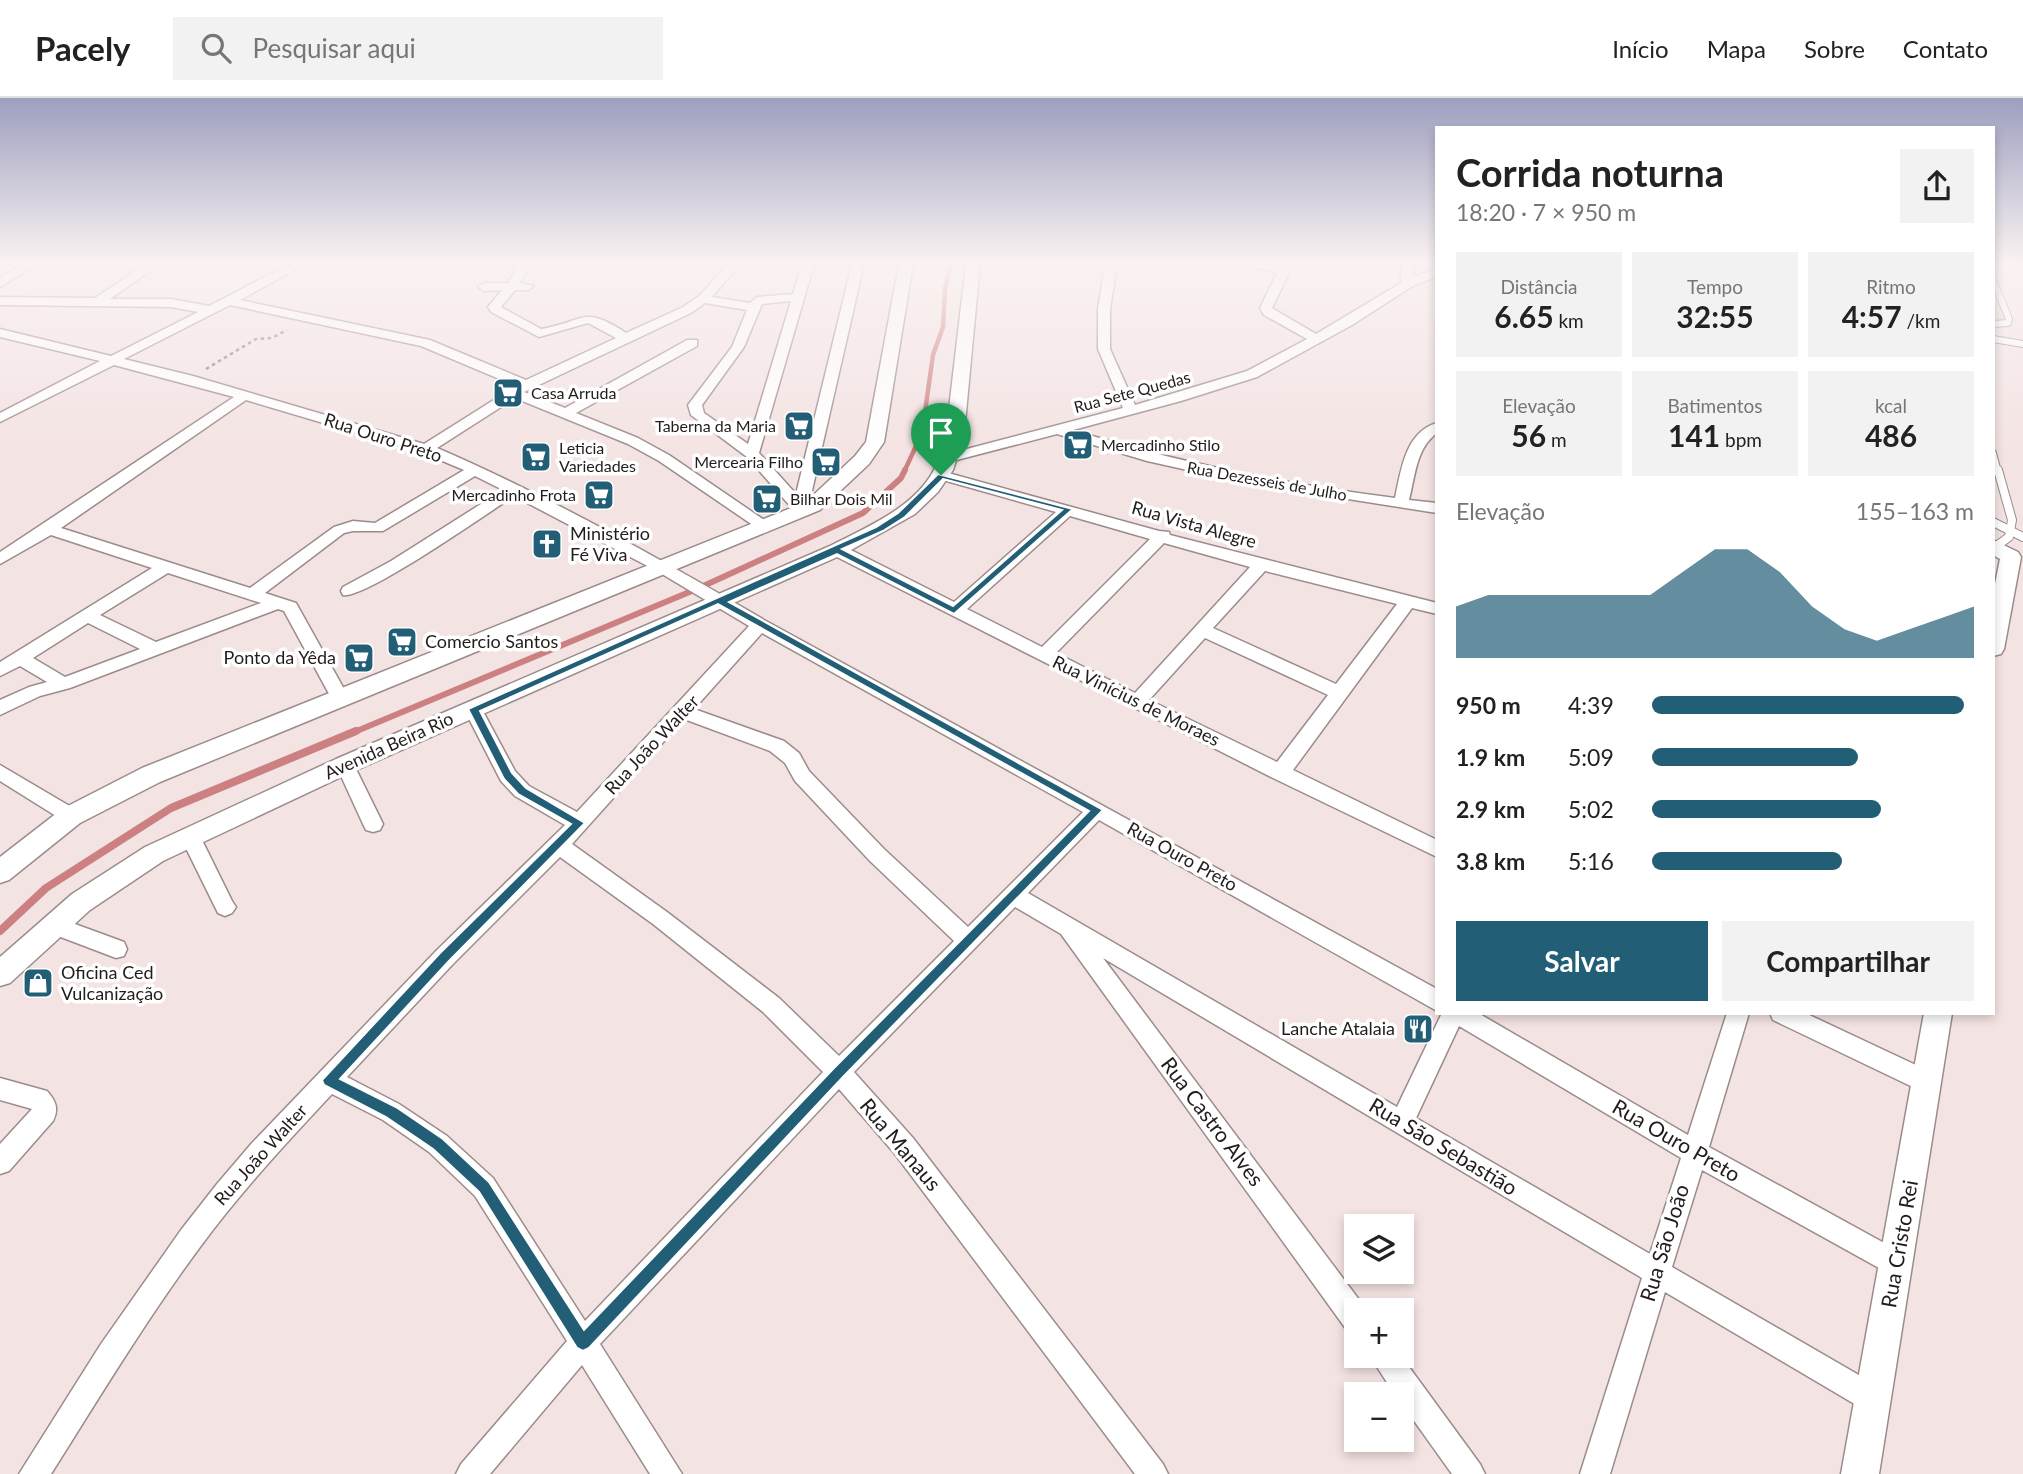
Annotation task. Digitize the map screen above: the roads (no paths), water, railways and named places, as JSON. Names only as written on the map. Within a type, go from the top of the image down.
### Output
[{"type":"street","points":[[0,418],[174,328]]},
{"type":"street","points":[[363,328],[425,342],[633,441],[664,458],[765,527]]},
{"type":"street","points":[[527,328],[547,333],[560,328]]},
{"type":"street","points":[[609,328],[625,338]]},
{"type":"street","points":[[426,449],[520,389],[647,328]]},
{"type":"street","points":[[746,328],[738,347],[695,405],[698,415],[752,454],[802,510]]},
{"type":"street","points":[[752,454],[790,328]]},
{"type":"street","points":[[802,510],[843,328]]},
{"type":"street","points":[[0,873],[71,816],[151,775],[667,570],[802,510],[839,484],[875,442],[895,328]]},
{"type":"street","points":[[945,467],[955,434],[966,328]]},
{"type":"street","points":[[1104,328],[1104,349],[1130,409]]},
{"type":"street","points":[[1296,328],[1317,340]]},
{"type":"street","name":"Rua Sete Quedas","points":[[945,467],[1130,409],[1224,384],[1252,374],[1336,328]]},
{"type":"street","name":"Rua Ouro Preto","points":[[0,333],[188,379],[426,449],[475,470],[667,570],[760,625],[1435,1000]]},
{"type":"street","points":[[568,412],[692,343]]},
{"type":"street","points":[[0,559],[49,529],[244,396]]},
{"type":"street","points":[[1401,503],[1418,444],[1423,435],[1435,428]]},
{"type":"street","name":"Rua Dezesseis de Julho","points":[[1060,430],[1172,464],[1435,508]]},
{"type":"street","name":"Rua Vista Alegre","points":[[945,467],[1069,509],[1261,565],[1435,609]]},
{"type":"street","name":"Avenida Beira Rio","points":[[0,975],[53,925],[115,877],[190,836],[474,709],[712,597],[837,550],[902,515],[945,467]]},
{"type":"street","points":[[253,594],[339,530],[352,526],[379,528],[475,470]]},
{"type":"street","points":[[349,591],[397,565],[515,489]]},
{"type":"street","points":[[954,611],[1069,509]]},
{"type":"street","points":[[49,529],[290,607],[297,615],[340,698]]},
{"type":"street","points":[[1044,655],[1163,536]]},
{"type":"street","name":"Rua Vinícius de Moraes","points":[[837,550],[954,611],[1435,848]]},
{"type":"street","points":[[1996,618],[2006,554]]},
{"type":"street","points":[[1137,702],[1261,565]]},
{"type":"street","points":[[0,670],[167,566]]},
{"type":"street","points":[[0,708],[34,691],[64,684],[280,602]]},
{"type":"street","points":[[1280,773],[1407,603]]},
{"type":"street","points":[[88,616],[155,649]]},
{"type":"street","name":"Rua João Walter","points":[[34,1474],[190,1239],[261,1152],[445,957],[559,845],[760,625]]},
{"type":"street","points":[[1202,630],[1339,693]]},
{"type":"street","points":[[20,658],[64,684]]},
{"type":"street","points":[[474,709],[508,776],[522,791],[579,823]]},
{"type":"street","points":[[683,712],[777,746],[792,758],[803,776],[877,855],[968,940]]},
{"type":"street","points":[[345,765],[373,824]]},
{"type":"street","points":[[0,772],[71,816]]},
{"type":"street","points":[[471,1474],[583,1343],[839,1072],[1097,810]]},
{"type":"street","points":[[190,836],[225,907]]},
{"type":"street","name":"Rua Manaus","points":[[559,845],[660,918],[771,1005],[839,1072],[920,1167],[1153,1474]]},
{"type":"street","name":"Rua São Sebastião","points":[[1013,895],[1873,1399]]},
{"type":"street","points":[[53,925],[116,949]]},
{"type":"street","name":"Rua Castro Alves","points":[[1066,927],[1344,1303]]},
{"type":"street","points":[[1402,1122],[1455,1015]]},
{"type":"street","name":"Rua Ouro Preto","points":[[1459,1015],[1694,1152],[1897,1264]]},
{"type":"street","name":"Rua São João","points":[[1595,1474],[1737,1015]]},
{"type":"street","points":[[1785,1015],[1927,1082]]},
{"type":"street","name":"Rua Cristo Rei","points":[[1860,1474],[1938,1015]]},
{"type":"street","points":[[329,1080],[391,1112],[438,1144],[484,1187],[667,1474]]},
{"type":"street","points":[[0,1089],[39,1099],[44,1105],[45,1113],[0,1162]]},
{"type":"street","points":[[1393,1368],[1470,1474]]},
{"type":"lane","points":[[1995,339],[2023,344]]},
{"type":"lane","points":[[1995,460],[2012,520],[2006,554]]},
{"type":"lane","points":[[1995,494],[2006,498]]},
{"type":"lane","points":[[1995,523],[2023,537]]},
{"type":"waterway","points":[[904,472],[922,433],[933,355],[943,328]]},
{"type":"waterway","points":[[352,733],[699,588],[863,513],[901,478],[904,472]]},
{"type":"waterway","points":[[0,931],[46,888],[171,808],[356,731]]},
{"type":"place","name":"Casa Arruda","points":[[508,393]]},
{"type":"place","name":"Taberna da Maria","points":[[799,426]]},
{"type":"place","name":"Mercadinho Stilo","points":[[1078,445]]},
{"type":"place","name":"Leticia Variedades","points":[[536,457]]},
{"type":"place","name":"Mercearia Filho","points":[[826,462]]},
{"type":"place","name":"Mercadinho Frota","points":[[599,495]]},
{"type":"place","name":"Bilhar Dois Mil","points":[[767,499]]},
{"type":"place","name":"Ministério Fé Viva","points":[[547,544]]},
{"type":"place","name":"Comercio Santos","points":[[402,642]]},
{"type":"place","name":"Ponto da Yêda","points":[[359,658]]},
{"type":"place","name":"Oficina Ced Vulcanização","points":[[38,983]]},
{"type":"place","name":"Lanche Atalaia","points":[[1418,1029]]}]
